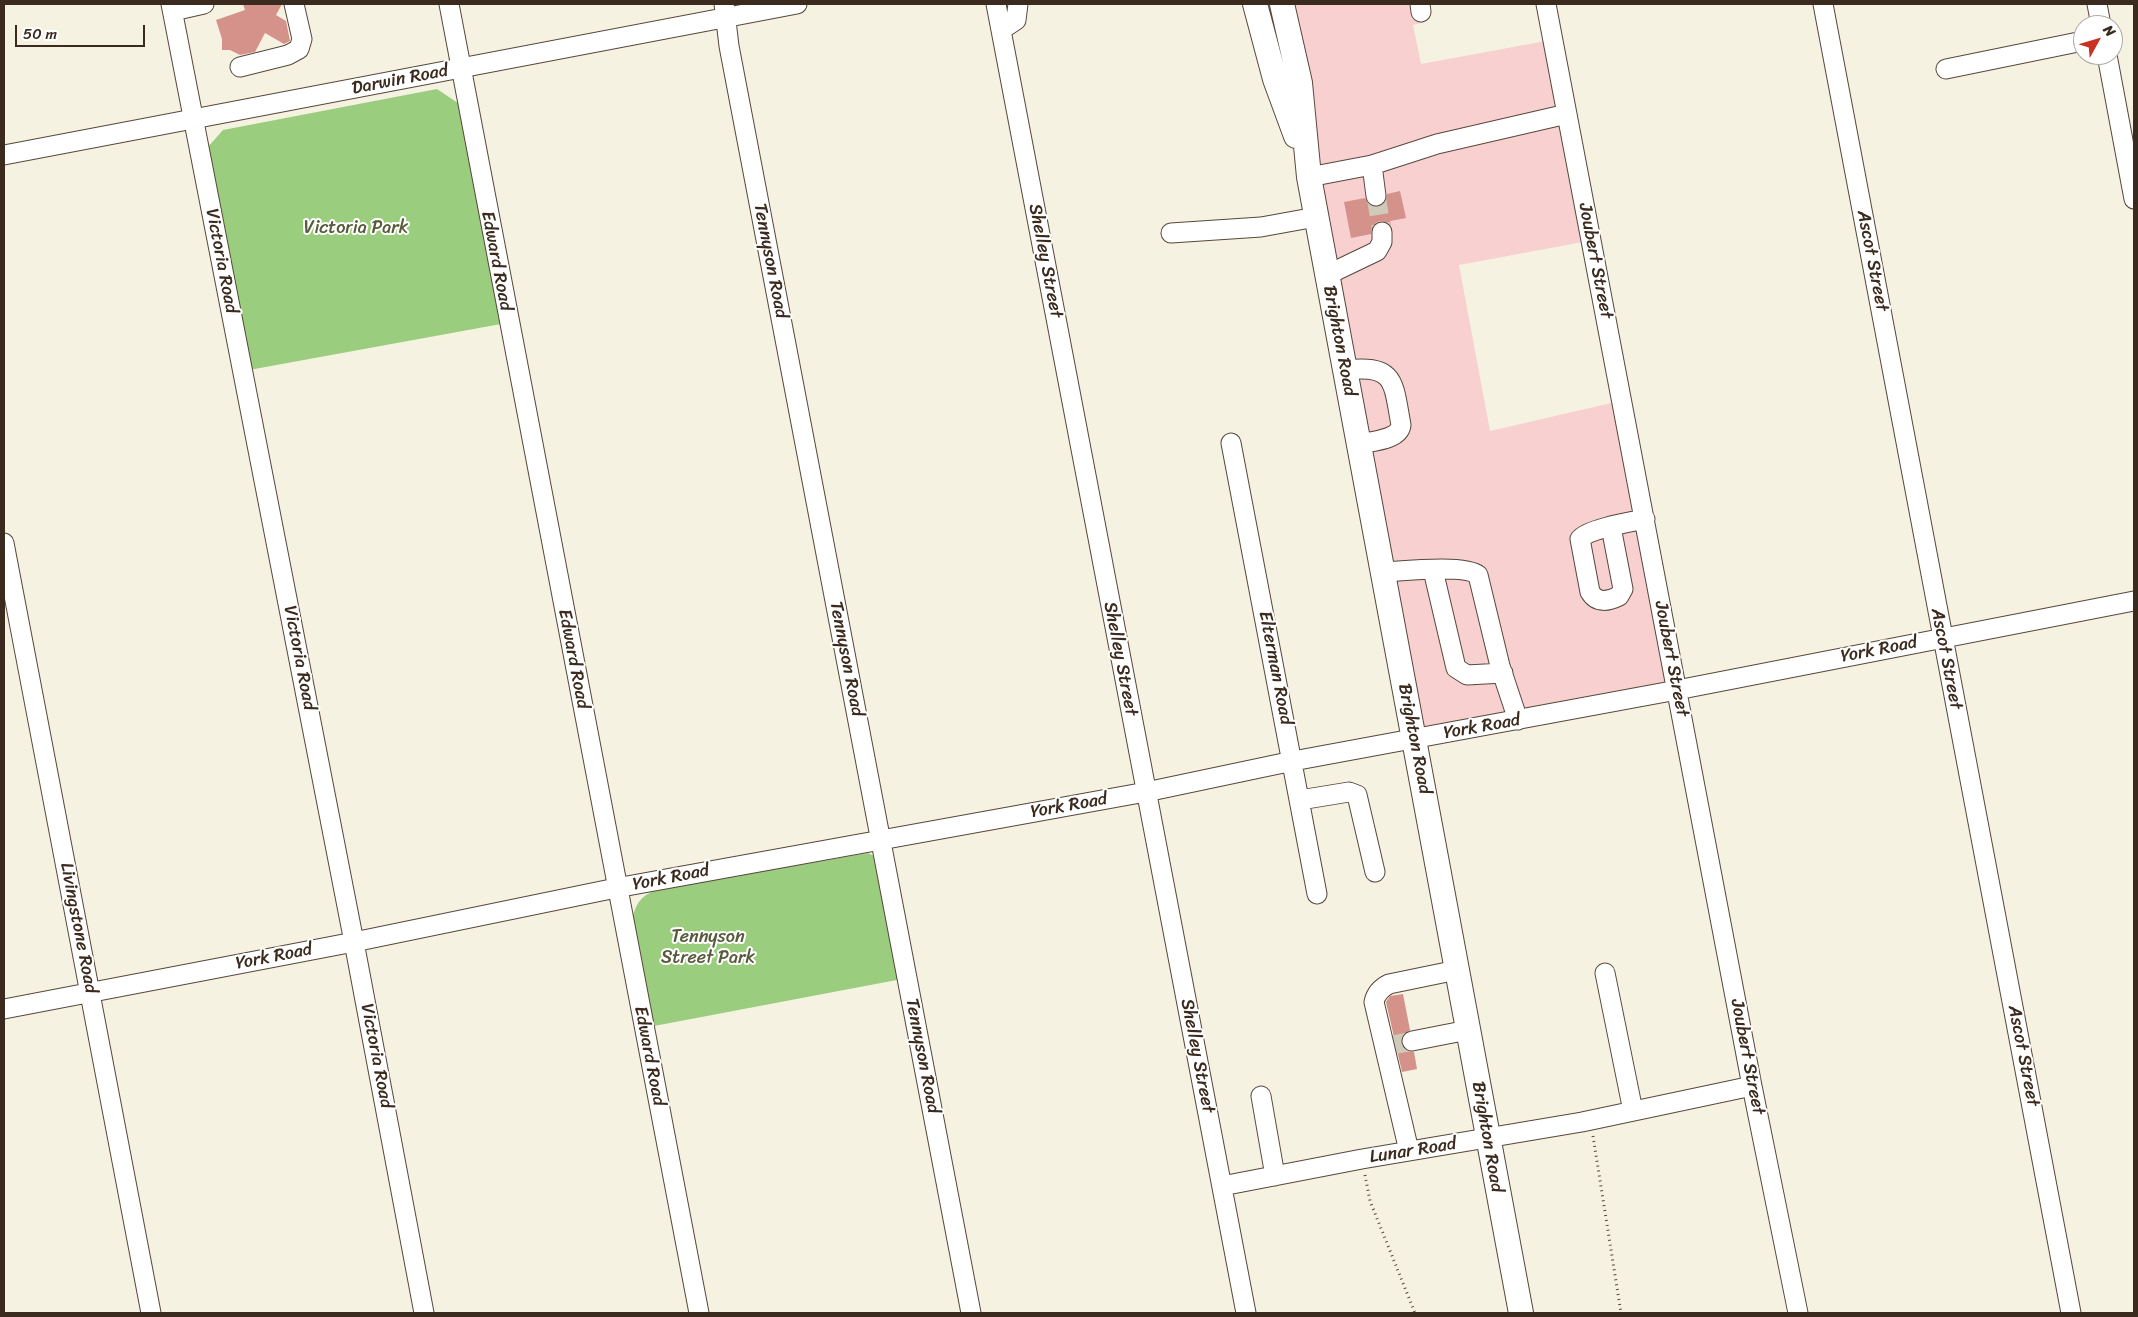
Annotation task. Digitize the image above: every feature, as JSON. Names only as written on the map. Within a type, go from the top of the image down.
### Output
[{"type":"main road","name":"Brighton Road","points":[[1255,4],[1275,80],[1308,171]]},
{"type":"main road","name":"Brighton Road","points":[[1282,4],[1300,83],[1308,171],[1316,217],[1487,1140],[1521,1313]]},
{"type":"street","points":[[172,7],[204,4]]},
{"type":"street","points":[[240,67],[288,55],[299,49],[302,39],[294,4]]},
{"type":"street","name":"Edward Road","points":[[449,4],[698,1313]]},
{"type":"street","name":"Darwin Road","points":[[4,155],[460,68],[725,10],[797,4]]},
{"type":"street","name":"Shelley Street","points":[[996,4],[1246,1313]]},
{"type":"street","points":[[1001,30],[1016,20],[1018,4]]},
{"type":"street","name":"Joubert Street","points":[[1546,4],[1752,1086],[1798,1313]]},
{"type":"street","name":"Ascot Street","points":[[1823,4],[2071,1313]]},
{"type":"street","name":"Victoria Road","points":[[172,7],[354,942],[424,1313]]},
{"type":"street","name":"Tennyson Road","points":[[725,10],[731,56],[971,1313]]},
{"type":"street","points":[[1946,69],[2073,43]]},
{"type":"street","points":[[2109,65],[2134,199]]},
{"type":"street","points":[[1308,171],[1372,166],[1438,144],[1568,114]]},
{"type":"street","points":[[1372,166],[1376,196]]},
{"type":"street","points":[[1170,233],[1261,227],[1316,217]]},
{"type":"street","points":[[1327,275],[1377,250],[1382,242],[1382,232]]},
{"type":"street","points":[[1345,370],[1362,368],[1380,371],[1388,376],[1394,383],[1402,425],[1400,431],[1394,436],[1359,444]]},
{"type":"street","name":"Elterman Road","points":[[1231,443],[1317,894]]},
{"type":"street","points":[[1611,527],[1645,519]]},
{"type":"street","name":"Livingstone Road","points":[[4,543],[151,1313]]},
{"type":"street","points":[[1383,572],[1460,569],[1474,572],[1478,575],[1503,673],[1518,720]]},
{"type":"street","points":[[1433,570],[1456,668],[1467,675],[1503,673]]},
{"type":"street","name":"York Road","points":[[4,1008],[354,942],[616,888],[1146,792],[1293,761],[1677,690],[2134,601]]},
{"type":"street","points":[[1300,800],[1349,792],[1357,795],[1375,872]]},
{"type":"street","points":[[1409,1151],[1374,1002],[1380,989],[1389,984],[1457,970]]},
{"type":"street","points":[[1605,973],[1633,1111]]},
{"type":"street","points":[[1412,1041],[1468,1030]]},
{"type":"street","name":"Lunar Road","points":[[1222,1186],[1362,1159],[1487,1140],[1752,1086]]},
{"type":"street","points":[[1261,1096],[1275,1176]]},
{"type":"path","points":[[1591,1120],[1621,1313]]},
{"type":"path","points":[[1362,1159],[1370,1201],[1415,1313]]},
{"type":"shaded area","points":[[1285,4],[1422,4],[1425,22],[1413,25],[1421,64],[1551,40],[1588,241],[1459,265],[1490,431],[1620,401],[1676,689],[1415,737]]},
{"type":"green space","name":"Victoria Park","points":[[437,89],[458,103],[501,324],[249,370],[207,148],[223,130]]},
{"type":"green space","name":"Tennyson Street Park","points":[[868,853],[878,858],[902,979],[654,1026],[633,916],[642,898],[661,889]]},
{"type":"building","points":[[243,4],[282,4],[276,15],[286,21],[290,41],[284,44],[265,33],[255,52],[240,55],[230,50],[222,50],[222,39],[216,20],[245,10]]},
{"type":"building","points":[[1400,191],[1406,218],[1390,221],[1391,225],[1382,221],[1377,222],[1372,227],[1371,234],[1351,238],[1344,202],[1365,198],[1371,206],[1378,207],[1386,201],[1387,194]]},
{"type":"building","points":[[1403,994],[1410,1030],[1402,1037],[1401,1044],[1408,1051],[1414,1052],[1417,1069],[1402,1072],[1386,1002],[1390,996]]},
{"type":"tunnel","points":[[1376,196],[1382,232]]},
{"type":"tunnel","points":[[1389,1046],[1412,1041]]}]
